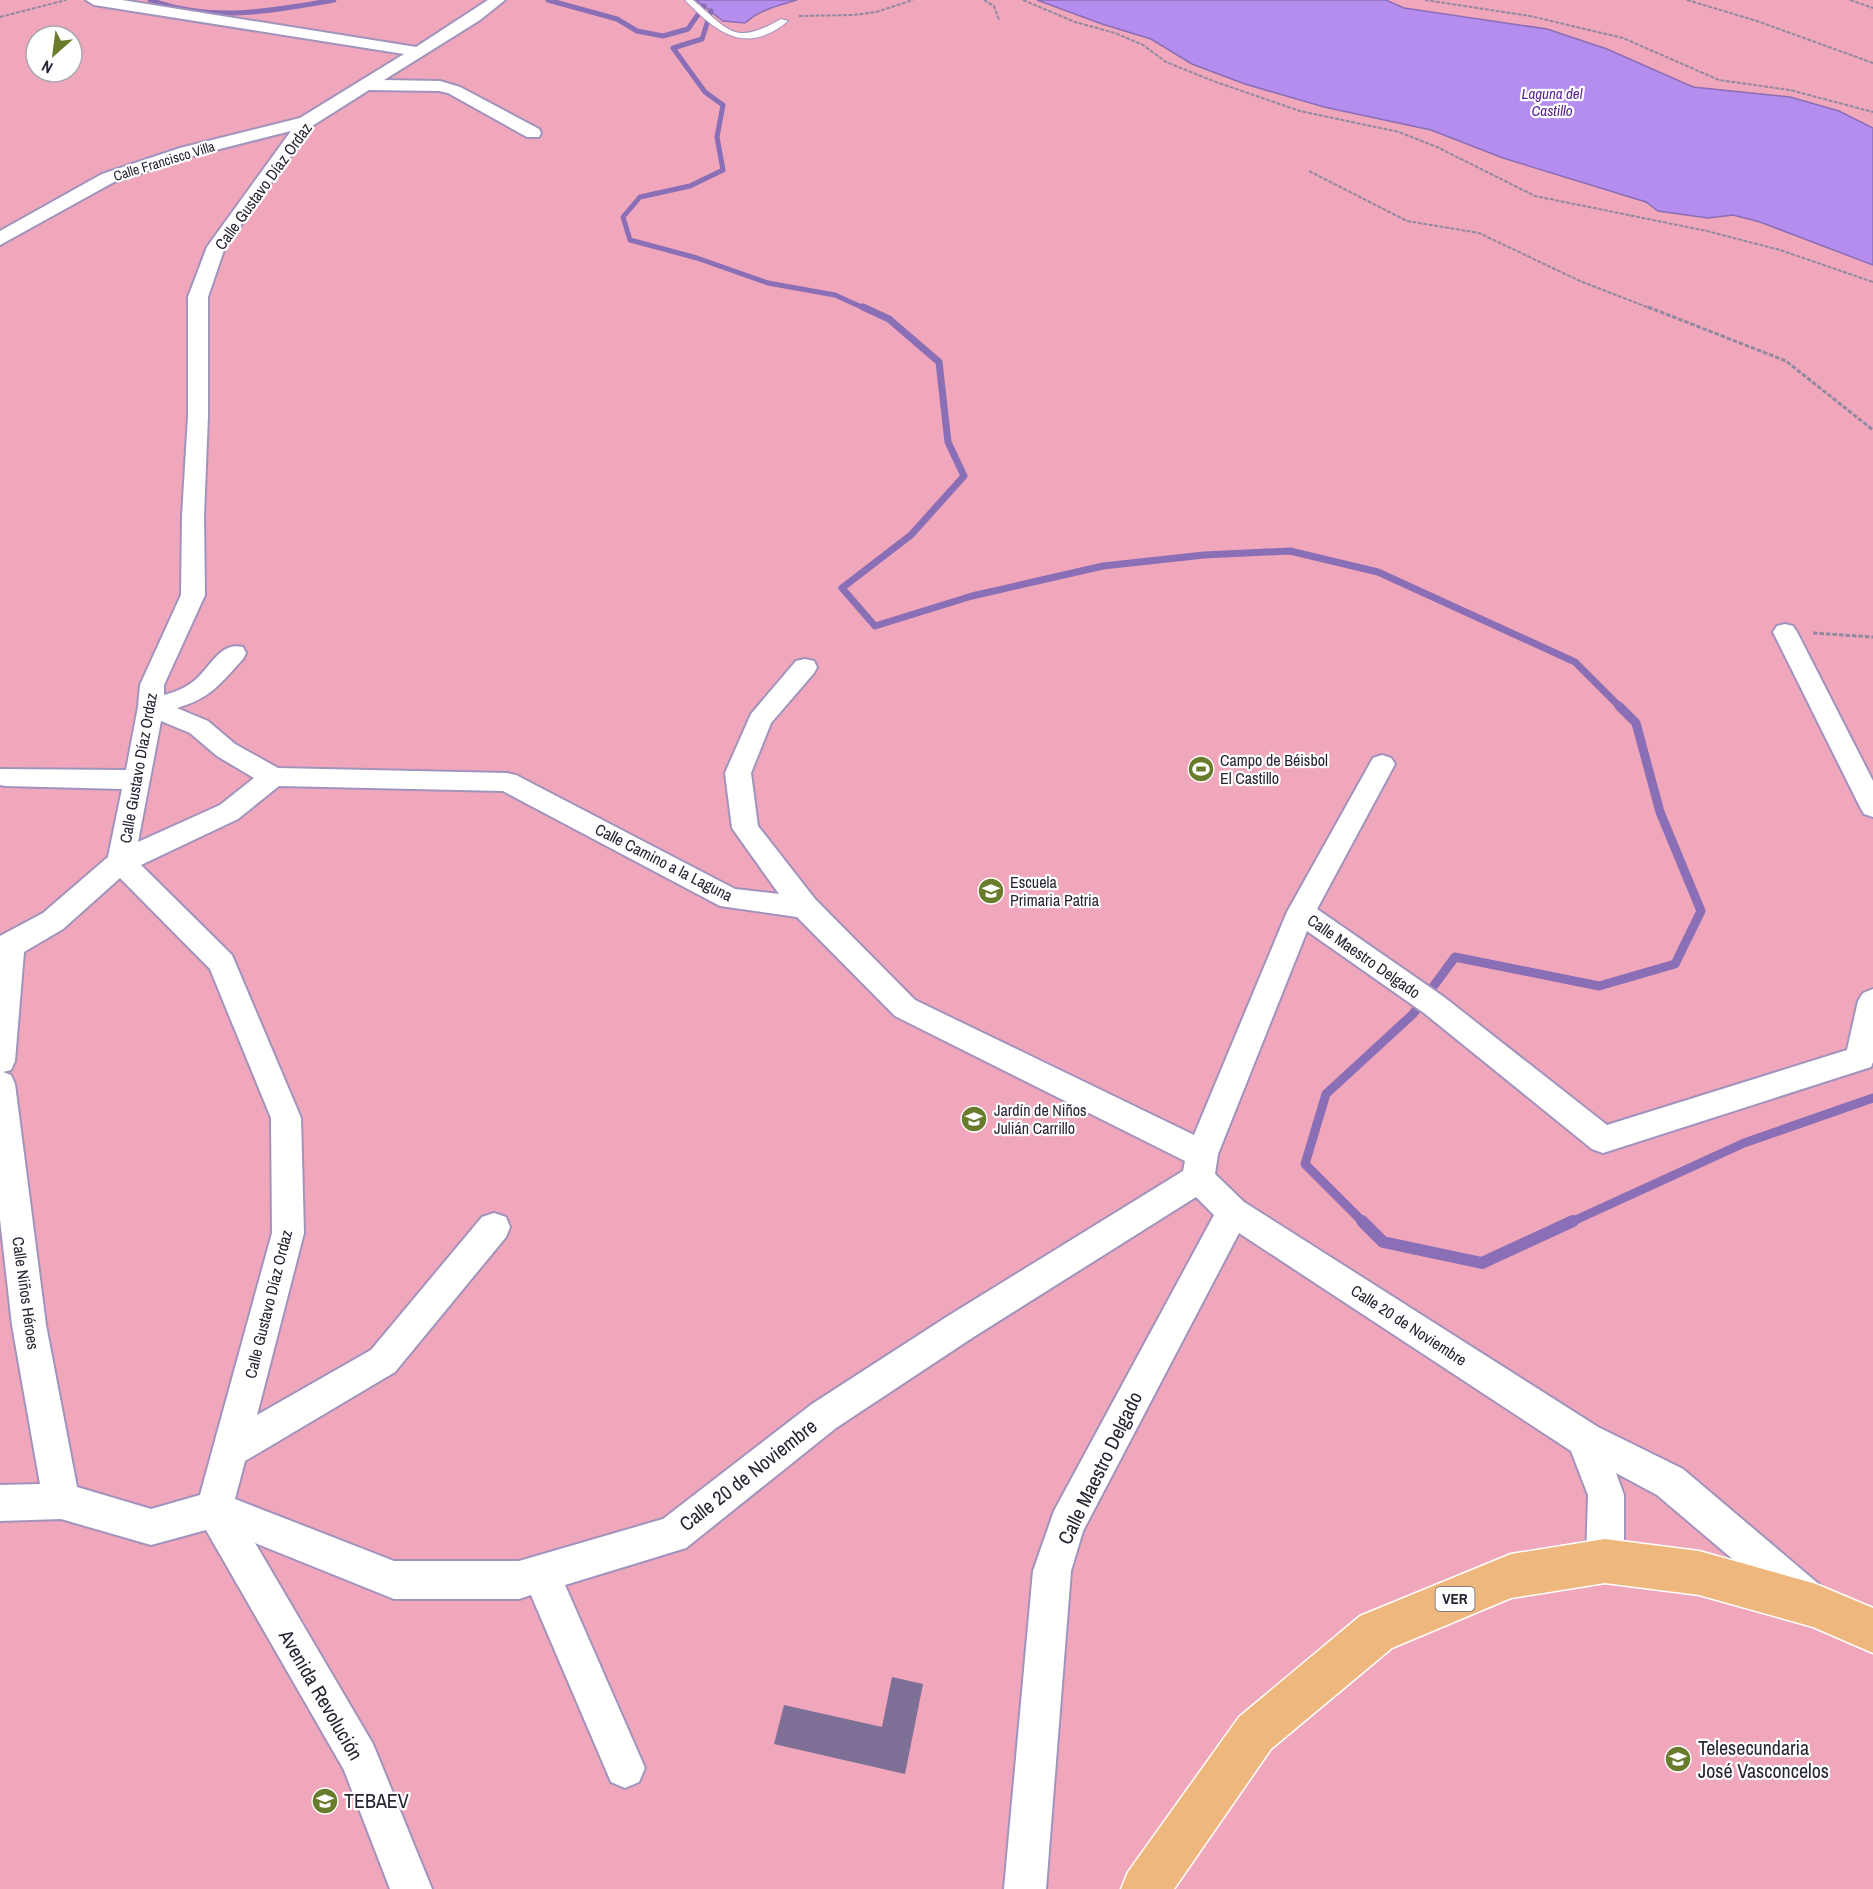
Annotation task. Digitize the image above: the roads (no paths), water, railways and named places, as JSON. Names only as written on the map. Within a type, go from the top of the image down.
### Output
[{"type":"main road","name":"VER","points":[[1145,1889],[1255,1733],[1376,1632],[1511,1576],[1605,1561],[1699,1572],[1816,1606],[1873,1630]]},
{"type":"street","points":[[94,0],[421,52]]},
{"type":"street","name":"Calle Gustavo Díaz Ordaz","points":[[214,1509],[288,1233],[285,1118],[222,963],[122,862],[151,707],[152,685],[193,595],[193,516],[198,416],[198,297],[216,247],[306,122],[421,52],[497,0]]},
{"type":"street","points":[[367,85],[440,86],[454,90],[533,133]]},
{"type":"street","name":"Calle Francisco Villa","points":[[0,239],[108,178],[186,152],[306,122]]},
{"type":"street","points":[[1785,632],[1873,807]]},
{"type":"street","points":[[151,707],[190,696],[204,686],[234,652]]},
{"type":"street","points":[[805,667],[760,720],[738,772],[745,828],[805,907],[905,1008],[1200,1167],[1233,1212]]},
{"type":"street","points":[[0,1061],[5,947],[54,921],[122,862],[230,812],[273,777],[226,750],[199,726],[151,707]]},
{"type":"street","points":[[1300,912],[1383,764]]},
{"type":"street","points":[[5,777],[137,780]]},
{"type":"street","name":"Calle Camino a la Laguna","points":[[273,777],[507,782],[730,898],[805,907]]},
{"type":"street","name":"Calle Maestro Delgado","points":[[1200,1167],[1300,912],[1434,1005],[1603,1140],[1860,1058],[1873,1001]]},
{"type":"street","name":"Calle Niños Héroes","points":[[0,1084],[29,1324],[61,1501]]},
{"type":"street","name":"Calle 20 de Noviembre","points":[[214,1509],[394,1580],[519,1580],[673,1534],[824,1416],[1200,1167]]},
{"type":"street","name":"Calle Maestro Delgado","points":[[1024,1889],[1052,1571],[1067,1524],[1233,1212]]},
{"type":"street","name":"Calle 20 de Noviembre","points":[[1233,1212],[1585,1438],[1670,1482],[1816,1606]]},
{"type":"street","points":[[230,1450],[383,1361],[494,1227]]},
{"type":"street","points":[[1585,1438],[1606,1495],[1605,1561]]},
{"type":"street","points":[[0,1503],[61,1501],[151,1527],[214,1509]]},
{"type":"street","name":"Avenida Revolución","points":[[214,1509],[359,1758],[411,1889]]},
{"type":"street","points":[[541,1574],[625,1768]]},
{"type":"lane","points":[[689,0],[729,34],[738,38],[749,39],[759,36],[784,21]]},
{"type":"water","points":[[696,0],[797,0],[763,11],[745,23],[723,21]]},
{"type":"water","name":"Laguna del Castillo","points":[[1037,0],[1386,0],[1404,8],[1547,29],[1607,49],[1693,87],[1790,97],[1839,111],[1873,128],[1873,265],[1760,222],[1733,215],[1708,218],[1658,211],[1646,202],[1503,158],[1431,130],[1324,107],[1245,84],[1192,64],[1151,39]]},
{"type":"waterway","points":[[150,0],[173,7],[219,13],[264,11],[334,0]]},
{"type":"waterway","points":[[548,0],[617,19],[637,31],[663,36],[688,29],[704,6]]},
{"type":"waterway","points":[[711,11],[702,39],[673,48],[705,92],[723,105],[717,137],[723,170],[690,186],[640,197],[623,217],[630,240],[697,258],[768,283],[835,295],[866,309]]},
{"type":"waterway","points":[[863,307],[889,319],[939,362],[948,442],[964,476],[911,535],[842,588],[875,626],[972,596],[1103,566],[1204,555],[1290,551],[1378,572],[1575,662],[1636,723],[1660,812],[1701,911],[1675,964],[1599,986],[1455,957],[1413,1014],[1326,1094],[1305,1164],[1383,1242],[1482,1263],[1573,1221]]},
{"type":"waterway","points":[[1569,1223],[1744,1143],[1873,1098]]},
{"type":"place","name":"Campo de Béisbol El Castillo","points":[[1201,769]]},
{"type":"place","name":"Escuela Primaria Patria","points":[[991,891]]},
{"type":"place","name":"Jardín de Niños Julián Carrillo","points":[[974,1119]]},
{"type":"place","name":"Telesecundaria José Vasconcelos","points":[[1678,1759]]},
{"type":"place","name":"TEBAEV","points":[[325,1801]]}]
